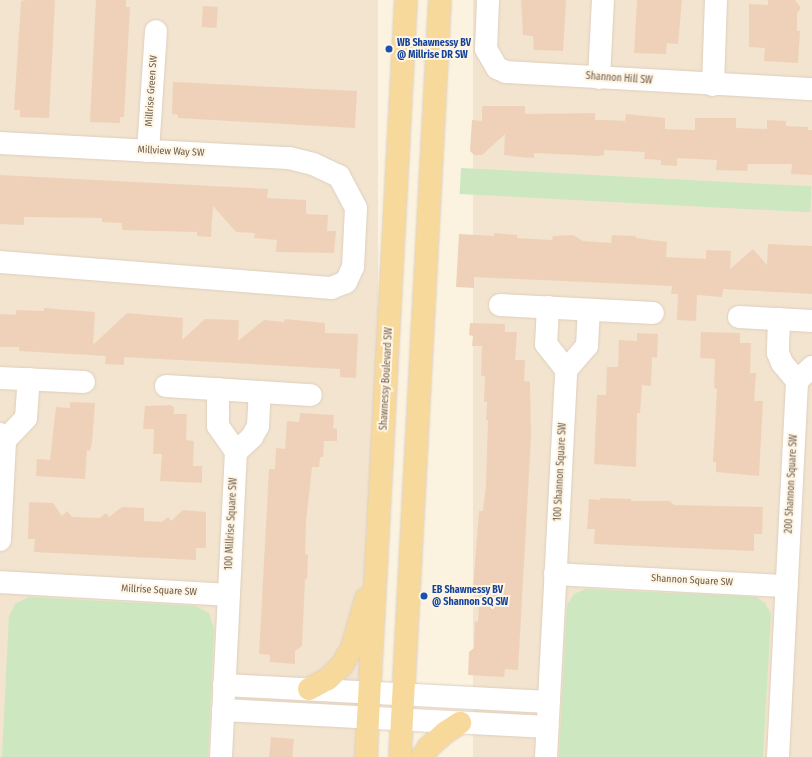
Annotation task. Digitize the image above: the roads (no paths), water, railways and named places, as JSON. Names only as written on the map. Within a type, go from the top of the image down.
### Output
[{"type":"main road","name":"Shawnessy Boulevard SW","points":[[366,757],[379,535],[406,0]]},
{"type":"main road","points":[[400,757],[440,0]]},
{"type":"main road","points":[[309,689],[336,672],[352,648],[362,620],[379,535]]},
{"type":"main road","points":[[422,757],[440,737],[460,722]]},
{"type":"street","name":"Shannon Hill SW","points":[[488,0],[486,49],[497,68],[506,72],[713,85],[812,89]]},
{"type":"street","points":[[599,78],[603,0]]},
{"type":"street","points":[[713,85],[716,0]]},
{"type":"street","name":"Millrise Green SW","points":[[148,150],[156,31]]},
{"type":"street","name":"Millview Way SW","points":[[0,143],[289,158],[313,164],[339,176],[356,208],[353,267],[346,282],[336,286],[0,262]]},
{"type":"street","points":[[500,305],[653,313]]},
{"type":"street","points":[[548,307],[546,344],[566,370],[587,346],[589,310]]},
{"type":"street","points":[[739,317],[812,321]]},
{"type":"street","name":"200 Shannon Square SW","points":[[779,319],[778,353],[782,363],[805,374],[786,586]]},
{"type":"street","name":"100 Shannon Square SW","points":[[555,574],[566,370]]},
{"type":"street","points":[[0,378],[84,382]]},
{"type":"street","points":[[0,540],[2,437],[26,418],[29,379]]},
{"type":"street","points":[[166,386],[311,395]]},
{"type":"street","points":[[218,389],[218,426],[236,452],[258,426],[260,392]]},
{"type":"street","name":"100 Millrise Square SW","points":[[229,595],[236,452]]},
{"type":"street","points":[[546,757],[555,574]]},
{"type":"street","name":"Shannon Square SW","points":[[555,574],[786,586]]},
{"type":"street","name":"Millrise Square SW","points":[[0,582],[229,595]]},
{"type":"street","points":[[778,757],[786,586]]},
{"type":"street","points":[[221,757],[229,595]]},
{"type":"street","points":[[224,685],[549,702]]},
{"type":"street","points":[[223,710],[548,728]]},
{"type":"place","name":"WB Shawnessy BV @ Millrise DR SW","points":[[389,49]]},
{"type":"place","name":"EB Shawnessy BV @ Shannon SQ SW","points":[[424,596]]}]
